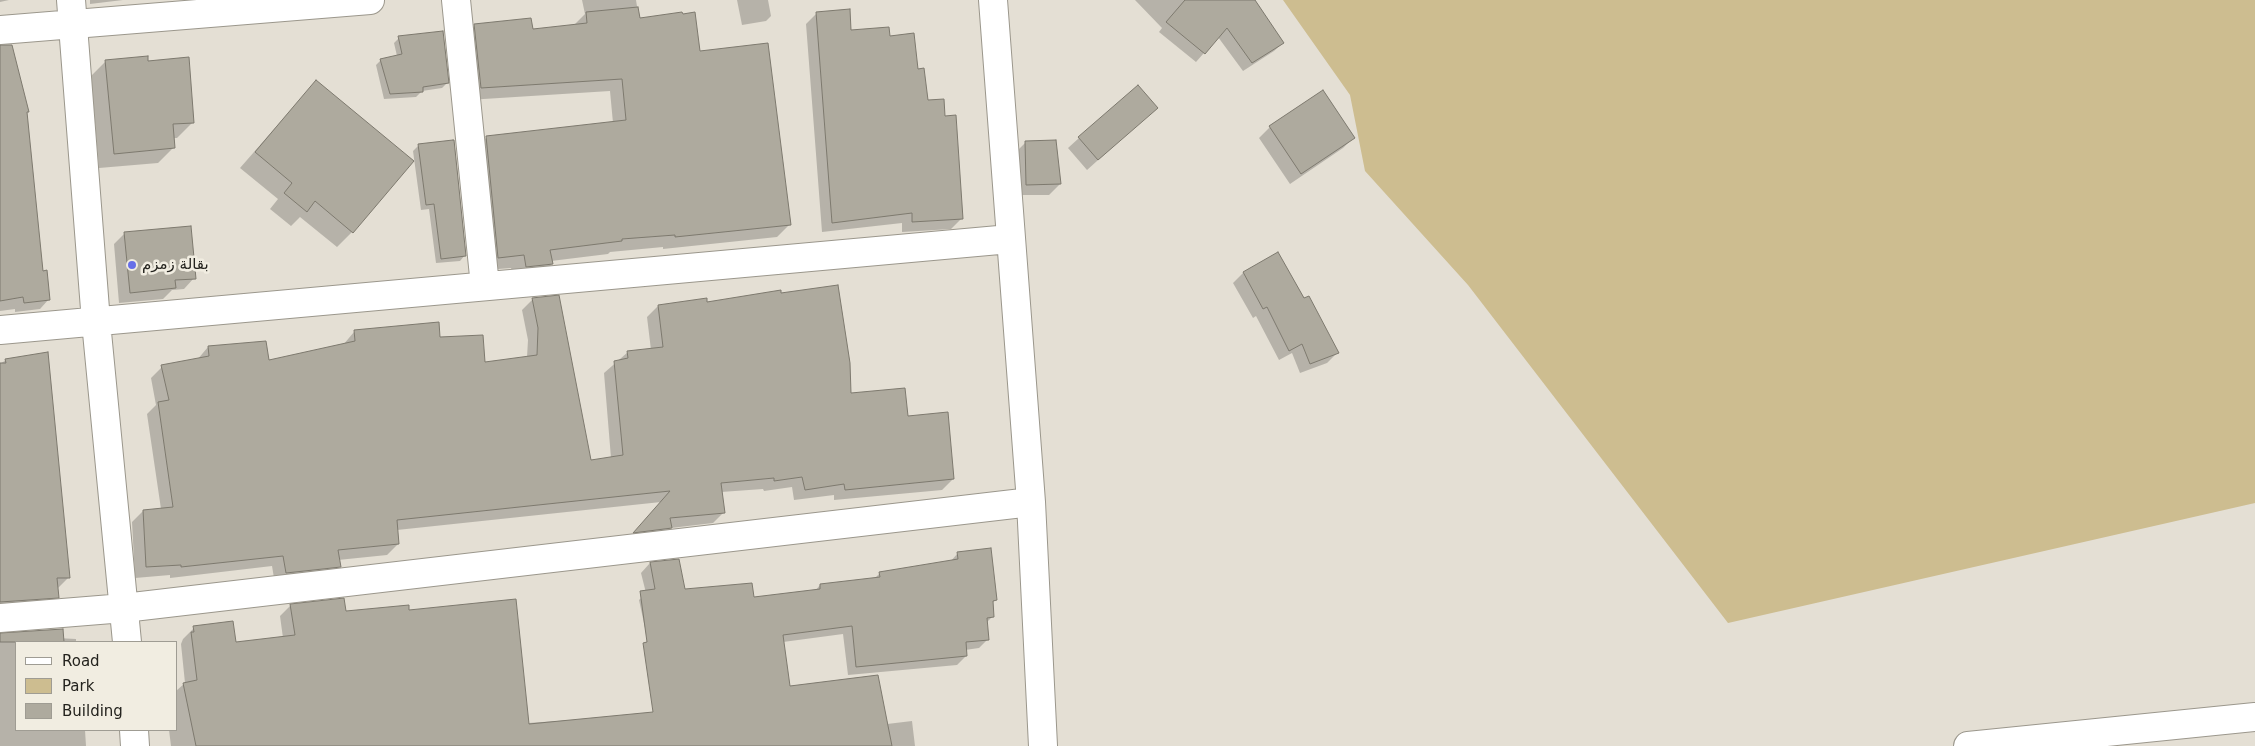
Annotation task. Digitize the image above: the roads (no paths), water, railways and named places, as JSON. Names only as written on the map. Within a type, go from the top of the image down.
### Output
[{"type":"street","points":[[0,30],[72,13],[370,0]]},
{"type":"street","points":[[456,0],[485,286]]},
{"type":"street","points":[[993,0],[1031,502],[1043,746]]},
{"type":"street","points":[[72,13],[96,322],[127,641]]},
{"type":"street","points":[[0,330],[1010,239]]},
{"type":"street","points":[[0,618],[124,608],[1031,502]]},
{"type":"street","points":[[1968,746],[2255,717]]},
{"type":"street","points":[[134,731],[135,746]]},
{"type":"place","name":"بقالة زمزم","points":[[132,265]]}]
